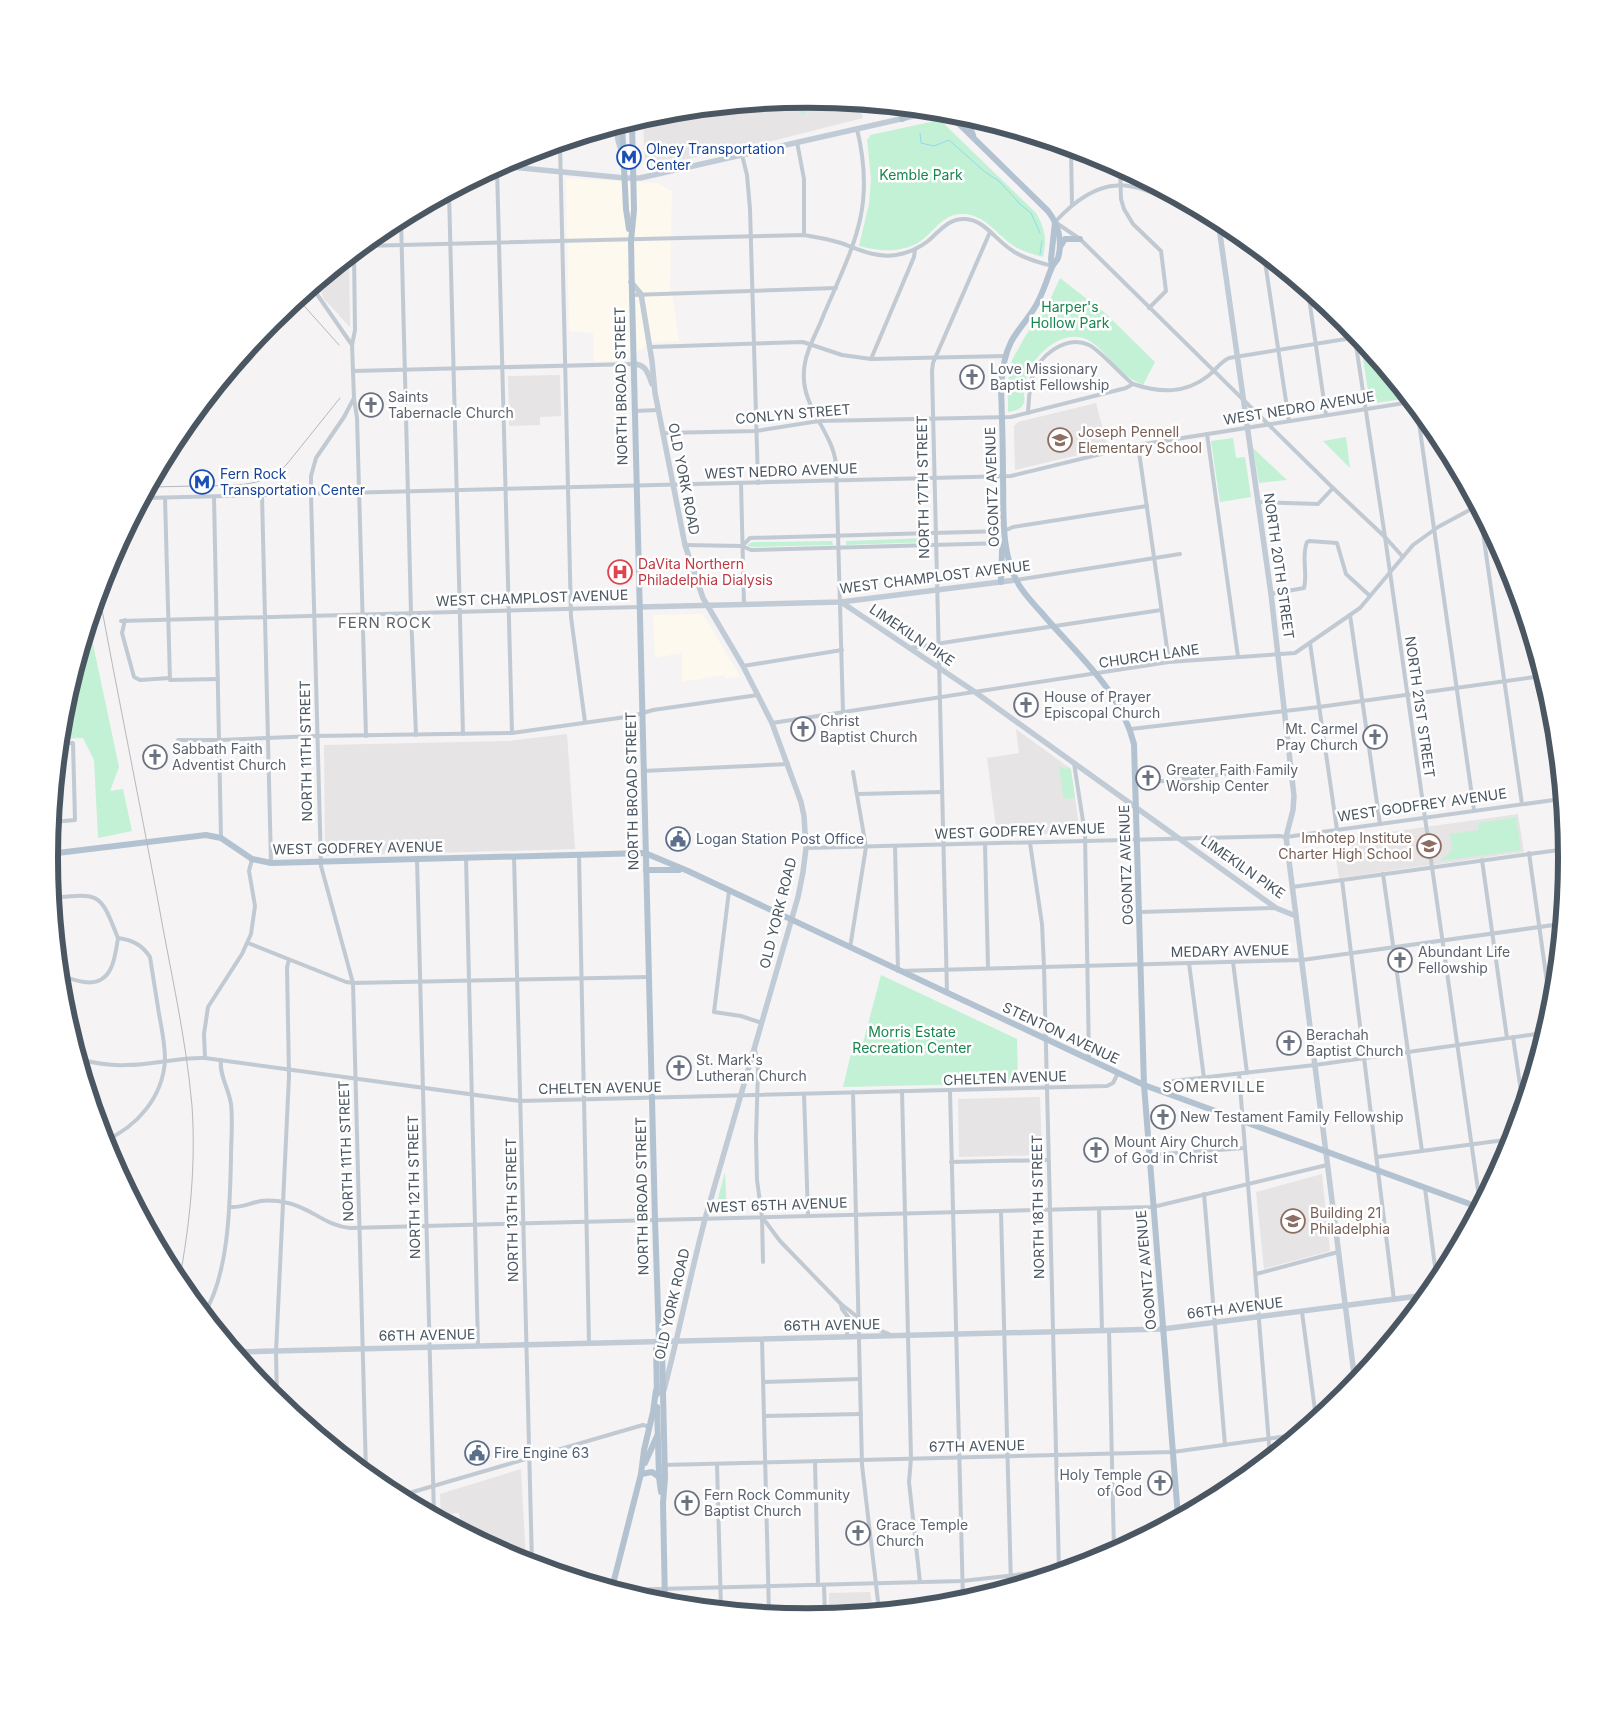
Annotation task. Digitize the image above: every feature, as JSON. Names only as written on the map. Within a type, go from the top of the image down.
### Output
[{"type":"main road","points":[[902,119],[910,115]]},
{"type":"main road","name":"OGONTZ AVENUE","points":[[958,123],[1041,204],[1055,222],[1060,235],[1058,259],[1052,266],[1036,306],[1010,342],[1005,356],[1001,386],[1005,543],[1016,580],[1024,593],[1118,703],[1131,729],[1135,756],[1137,807],[1144,1085],[1178,1511]]},
{"type":"main road","points":[[969,125],[974,138]]},
{"type":"main road","name":"NORTH BROAD STREET","points":[[632,129],[634,210],[631,240],[631,282],[654,1220],[659,1341],[662,1348],[664,1423],[662,1465],[665,1594]]},
{"type":"main road","name":"NORTH BROAD STREET","points":[[622,131],[626,209],[631,240]]},
{"type":"main road","name":"OGONTZ AVENUE","points":[[1052,266],[1051,254],[1055,222]]},
{"type":"main road","points":[[1059,248],[1066,240],[1080,240]]},
{"type":"main road","points":[[1001,582],[1002,550],[1005,543]]},
{"type":"main road","name":"WEST GODFREY AVENUE","points":[[58,853],[200,835],[221,838],[252,859],[271,863],[645,853]]},
{"type":"main road","name":"STENTON AVENUE","points":[[645,853],[688,871],[1144,1085],[1473,1204]]},
{"type":"main road","points":[[646,870],[672,869],[688,871]]},
{"type":"main road","name":"NORTH BROAD STREET","points":[[659,1341],[656,1348],[656,1390],[662,1465],[659,1477],[663,1503]]},
{"type":"main road","points":[[613,1583],[640,1474],[656,1390]]},
{"type":"main road","points":[[640,1474],[664,1423]]},
{"type":"main road","points":[[640,1474],[652,1472],[659,1477]]},
{"type":"street","points":[[514,168],[633,179],[916,116]]},
{"type":"street","points":[[843,712],[838,480],[835,455],[828,436],[809,405],[804,387],[804,369],[811,344],[853,248],[862,215],[866,182],[864,157],[858,129]]},
{"type":"street","points":[[617,132],[624,158]]},
{"type":"street","points":[[797,142],[804,178],[804,235]]},
{"type":"street","points":[[560,150],[571,609],[585,722]]},
{"type":"street","points":[[742,155],[749,187],[758,483]]},
{"type":"street","points":[[1071,156],[1072,204]]},
{"type":"street","points":[[498,175],[498,243],[512,733]]},
{"type":"street","points":[[1120,176],[1121,199],[1129,219],[1161,253],[1166,291],[1149,308]]},
{"type":"street","points":[[1163,197],[1139,188],[1120,184],[1098,189],[1072,204],[1055,222],[1080,240],[1385,537],[1403,557]]},
{"type":"street","points":[[449,199],[463,734]]},
{"type":"street","points":[[375,246],[804,235],[829,240],[882,256],[897,255],[915,249],[943,226],[960,219],[973,220],[980,223],[1015,253],[1052,266]]},
{"type":"street","points":[[401,228],[416,735]]},
{"type":"street","name":"NORTH 20TH STREET","points":[[1219,230],[1271,594],[1294,796],[1293,810],[1286,837],[1296,916]]},
{"type":"street","name":"NORTH 17TH STREET","points":[[947,993],[932,371],[933,363],[990,232]]},
{"type":"street","points":[[871,359],[914,257],[915,249]]},
{"type":"street","points":[[354,261],[355,330],[352,345],[354,398],[357,418],[366,736]]},
{"type":"street","points":[[1265,263],[1289,421]]},
{"type":"street","points":[[631,282],[641,294]]},
{"type":"street","points":[[632,295],[836,288]]},
{"type":"street","points":[[315,292],[352,345]]},
{"type":"street","name":"OLD YORK ROAD","points":[[641,294],[655,393],[685,545],[703,598],[743,666],[772,723],[801,802],[806,848],[804,872],[705,1219],[663,1394]]},
{"type":"street","points":[[1309,300],[1326,415]]},
{"type":"street","points":[[1028,413],[1030,386],[1034,371],[1045,357],[1064,344],[1074,342],[1089,345],[1133,384],[1152,390],[1170,391],[1196,384],[1221,362],[1236,357],[1349,338]]},
{"type":"street","points":[[650,347],[803,342],[842,355],[871,359],[1005,356]]},
{"type":"street","name":"NORTH 21ST STREET","points":[[1357,347],[1478,1196]]},
{"type":"street","points":[[353,371],[633,364]]},
{"type":"street","name":"OLD YORK ROAD","points":[[633,364],[639,364],[646,369],[655,393]]},
{"type":"street","name":"CONLYN STREET","points":[[663,433],[756,431],[819,421],[1011,417],[1126,388],[1133,384]]},
{"type":"street","name":"NORTH 11TH STREET","points":[[354,398],[344,417],[316,458],[311,476],[311,494],[316,736],[321,861],[322,872],[353,983],[366,1464]]},
{"type":"street","name":"WEST NEDRO AVENUE","points":[[150,498],[1011,476],[1138,445],[1405,403]]},
{"type":"street","points":[[634,411],[658,410]]},
{"type":"street","points":[[1419,423],[1474,810]]},
{"type":"street","points":[[1207,434],[1238,657]]},
{"type":"street","points":[[1138,445],[1169,662]]},
{"type":"street","points":[[741,483],[744,605]]},
{"type":"street","points":[[1257,502],[1318,504],[1333,488]]},
{"type":"street","points":[[262,495],[271,863]]},
{"type":"street","points":[[214,497],[221,838]]},
{"type":"street","points":[[165,498],[170,680],[218,679]]},
{"type":"street","points":[[742,546],[750,538],[1004,531],[1014,527],[1147,506]]},
{"type":"street","name":"CHURCH LANE","points":[[772,723],[1169,662],[1296,653],[1360,608],[1413,546],[1438,527],[1472,509]]},
{"type":"street","points":[[1482,529],[1522,804]]},
{"type":"street","points":[[1271,594],[1301,590],[1305,586],[1304,550],[1307,542],[1335,542],[1338,544],[1346,574],[1370,596]]},
{"type":"street","points":[[685,545],[742,546],[751,550],[1005,543]]},
{"type":"street","name":"WEST CHAMPLOST AVENUE","points":[[170,678],[140,680],[134,677],[122,632],[123,621],[841,602],[1016,580],[1180,554]]},
{"type":"street","name":"LIMEKILN PIKE","points":[[841,602],[975,692],[1276,908],[1296,916]]},
{"type":"street","points":[[909,648],[1161,610]]},
{"type":"street","points":[[1350,615],[1380,824]]},
{"type":"street","points":[[1310,643],[1337,830]]},
{"type":"street","points":[[743,666],[842,650]]},
{"type":"street","points":[[1131,729],[1284,712],[1536,677]]},
{"type":"street","points":[[178,740],[512,733],[633,716],[758,695]]},
{"type":"street","points":[[59,822],[75,820],[73,743],[67,743]]},
{"type":"street","points":[[1074,763],[1084,834],[1089,1060]]},
{"type":"street","points":[[643,771],[788,764]]},
{"type":"street","points":[[1136,784],[1290,767]]},
{"type":"street","points":[[850,948],[866,847],[853,772]]},
{"type":"street","points":[[857,794],[942,792]]},
{"type":"street","name":"WEST GODFREY AVENUE","points":[[806,848],[1286,837],[1556,800]]},
{"type":"street","name":"NORTH 18TH STREET","points":[[1030,843],[1042,924],[1044,967],[1059,1565]]},
{"type":"street","points":[[985,844],[988,968]]},
{"type":"street","points":[[895,846],[898,971]]},
{"type":"street","points":[[1292,887],[1558,850]]},
{"type":"street","points":[[1529,854],[1547,985]]},
{"type":"street","points":[[579,855],[580,979],[589,1344]]},
{"type":"street","name":"NORTH 13TH STREET","points":[[514,856],[532,1555]]},
{"type":"street","points":[[466,858],[478,1346]]},
{"type":"street","points":[[205,1058],[204,1034],[208,1007],[248,943],[253,925],[255,906],[249,871],[252,859]]},
{"type":"street","name":"NORTH 12TH STREET","points":[[417,859],[434,1508]]},
{"type":"street","points":[[1482,860],[1507,1038]]},
{"type":"street","points":[[1383,874],[1422,1151]]},
{"type":"street","points":[[1342,880],[1394,1300]]},
{"type":"street","points":[[729,891],[714,1012],[741,1016],[762,1023]]},
{"type":"street","points":[[59,897],[83,895],[96,898],[107,911],[118,938],[114,963],[107,976],[97,981],[84,982],[68,977]]},
{"type":"street","points":[[1140,912],[1276,908]]},
{"type":"street","points":[[1296,916],[1354,1373]]},
{"type":"street","name":"MEDARY AVENUE","points":[[898,971],[1302,960],[1555,925]]},
{"type":"street","points":[[112,1137],[135,1123],[151,1104],[160,1084],[165,1062],[164,1044],[150,957],[145,949],[139,945],[130,940],[118,938]]},
{"type":"street","points":[[248,943],[346,982],[353,983],[648,977]]},
{"type":"street","points":[[277,1389],[276,1352],[290,1070],[287,967],[289,960]]},
{"type":"street","points":[[1233,962],[1247,1072]]},
{"type":"street","points":[[1189,963],[1204,1078]]},
{"type":"street","points":[[1166,1093],[1171,1082],[1537,1034]]},
{"type":"street","points":[[1513,1037],[1521,1092]]},
{"type":"street","points":[[754,1047],[758,1069],[757,1180],[762,1216],[763,1262]]},
{"type":"street","name":"CHELTEN AVENUE","points":[[86,1061],[126,1065],[205,1058],[520,1101],[1110,1086],[1118,1073]]},
{"type":"street","points":[[208,1308],[218,1287],[230,1207],[231,1116],[229,1094],[220,1069],[221,1060]]},
{"type":"street","points":[[1239,1074],[1270,1449]]},
{"type":"street","points":[[902,1091],[911,1458],[909,1482],[920,1582]]},
{"type":"street","points":[[950,1091],[963,1592]]},
{"type":"street","points":[[853,1092],[862,1460],[877,1605]]},
{"type":"street","points":[[804,1094],[808,1216]]},
{"type":"street","points":[[1377,1157],[1503,1140]]},
{"type":"street","points":[[1149,1156],[1245,1148]]},
{"type":"street","points":[[951,1162],[1048,1160]]},
{"type":"street","name":"WEST 65TH AVENUE","points":[[230,1207],[266,1201],[284,1202],[304,1208],[337,1226],[360,1228],[1153,1207],[1327,1165]]},
{"type":"street","points":[[1425,1188],[1435,1270]]},
{"type":"street","points":[[1204,1194],[1225,1445]]},
{"type":"street","points":[[1099,1208],[1106,1330],[1114,1543]]},
{"type":"street","points":[[1001,1211],[1010,1581]]},
{"type":"street","points":[[762,1216],[780,1241],[840,1304],[869,1326],[892,1336]]},
{"type":"street","points":[[1256,1274],[1338,1252]]},
{"type":"street","name":"66TH AVENUE","points":[[243,1352],[848,1337],[859,1334],[892,1336],[1163,1329],[1416,1297]]},
{"type":"street","points":[[840,1304],[842,1310],[859,1334]]},
{"type":"street","points":[[1302,1312],[1315,1411]]},
{"type":"street","points":[[847,1315],[848,1337]]},
{"type":"street","points":[[762,1339],[769,1607]]},
{"type":"street","points":[[764,1382],[860,1379]]},
{"type":"street","points":[[765,1416],[861,1414]]},
{"type":"street","points":[[409,1493],[643,1425],[650,1427]]},
{"type":"street","name":"67TH AVENUE","points":[[662,1465],[1173,1452],[1284,1437]]},
{"type":"street","points":[[815,1461],[818,1585]]},
{"type":"street","points":[[717,1464],[721,1603]]},
{"type":"street","points":[[642,1589],[962,1581],[1036,1573]]},
{"type":"street","points":[[824,1585],[825,1608]]},
{"type":"shaded area","points":[[759,109],[857,109],[861,109],[863,118],[764,143],[645,168],[643,126],[710,114]]},
{"type":"shaded area","points":[[566,178],[658,183],[672,191],[670,289],[679,341],[652,342],[624,360],[594,362],[593,333],[569,331]]},
{"type":"shaded area","points":[[349,265],[350,327],[324,299],[319,289]]},
{"type":"shaded area","points":[[560,375],[561,416],[540,417],[540,425],[509,426],[508,376]]},
{"type":"shaded area","name":"Joseph Pennell Elementary School","points":[[1096,403],[1108,448],[1015,470],[1014,426],[1018,422]]},
{"type":"shaded area","points":[[703,614],[740,676],[725,679],[725,675],[682,682],[682,653],[655,658],[653,615]]},
{"type":"shaded area","points":[[1016,729],[1071,769],[1080,833],[997,835],[987,758],[1019,753]]},
{"type":"shaded area","points":[[567,734],[575,849],[325,856],[324,745],[507,741]]},
{"type":"shaded area","name":"Imhotep Institute Charter High School","points":[[1518,814],[1524,852],[1339,878],[1333,840]]},
{"type":"shaded area","points":[[1040,1097],[1042,1155],[959,1157],[958,1099]]},
{"type":"shaded area","name":"Building 21 Philadelphia","points":[[1322,1174],[1330,1251],[1264,1269],[1256,1192]]},
{"type":"shaded area","points":[[521,1469],[526,1553],[460,1523],[459,1513],[445,1515],[441,1512],[440,1494]]},
{"type":"shaded area","points":[[870,1592],[872,1605],[829,1608],[829,1593]]},
{"type":"green space","points":[[796,108],[810,108],[803,115]]},
{"type":"green space","name":"Kemble Park","points":[[940,120],[1036,213],[1044,234],[1043,257],[1018,249],[978,217],[963,214],[949,217],[922,240],[909,247],[888,250],[859,246],[869,204],[871,179],[867,139],[870,135]]},
{"type":"green space","name":"Harper's Hollow Park","points":[[1060,278],[1105,313],[1155,362],[1143,385],[1121,371],[1092,342],[1077,337],[1068,337],[1051,345],[1037,358],[1028,373],[1023,405],[1017,410],[1008,412],[1008,381],[1012,360],[1026,335],[1048,304]]},
{"type":"green space","points":[[1362,352],[1401,399],[1370,404]]},
{"type":"green space","points":[[1346,437],[1350,468],[1323,441]]},
{"type":"green space","points":[[1233,438],[1236,458],[1245,457],[1251,497],[1220,502],[1211,441]]},
{"type":"green space","points":[[1253,448],[1287,480],[1259,483]]},
{"type":"green space","points":[[929,538],[929,542],[846,545],[846,541]]},
{"type":"green space","points":[[832,541],[833,545],[751,547],[747,545],[752,542]]},
{"type":"green space","points":[[91,636],[119,767],[110,791],[123,789],[132,831],[98,838],[94,760],[83,738],[68,739],[83,664]]},
{"type":"green space","points":[[1059,766],[1066,769],[1068,767],[1071,770],[1074,798],[1062,797]]},
{"type":"green space","points":[[1516,817],[1521,850],[1440,861],[1452,851],[1450,834],[1479,830],[1478,823]]},
{"type":"green space","name":"Morris Estate Recreation Center","points":[[881,975],[1017,1039],[1018,1083],[843,1087],[854,1041],[863,1043]]},
{"type":"green space","points":[[725,1172],[727,1214],[714,1214]]},
{"type":"waterway","points":[[920,133],[921,143],[934,146],[949,140],[985,172],[999,181],[1031,213],[1040,233]]},
{"type":"waterway","points":[[1040,254],[1042,241]]},
{"type":"railway","points":[[302,304],[339,345]]},
{"type":"railway","points":[[208,486],[250,483],[260,481],[279,472],[340,398]]},
{"type":"railway","points":[[156,487],[197,486]]},
{"type":"railway","points":[[101,606],[186,1054],[192,1106],[193,1172],[181,1270]]},
{"type":"place","name":"Olney Transportation Center","points":[[629,157]]},
{"type":"place","name":"Love Missionary Baptist Fellowship","points":[[972,377]]},
{"type":"place","name":"Saints Tabernacle Church","points":[[371,405]]},
{"type":"place","name":"Joseph Pennell Elementary School","points":[[1060,440]]},
{"type":"place","name":"Fern Rock Transportation Center","points":[[202,482]]},
{"type":"place","name":"DaVita Northern Philadelphia Dialysis","points":[[620,572]]},
{"type":"place","name":"House of Prayer Episcopal Church","points":[[1026,705]]},
{"type":"place","name":"Christ Baptist Church","points":[[803,729]]},
{"type":"place","name":"Mt. Carmel Pray Church","points":[[1375,737]]},
{"type":"place","name":"Sabbath Faith Adventist Church","points":[[155,757]]},
{"type":"place","name":"Greater Faith Family Worship Center","points":[[1148,778]]},
{"type":"place","name":"Logan Station Post Office","points":[[678,839]]},
{"type":"place","name":"Imhotep Institute Charter High School","points":[[1429,846]]},
{"type":"place","name":"Abundant Life Fellowship","points":[[1400,960]]},
{"type":"place","name":"Berachah Baptist Church","points":[[1289,1043]]},
{"type":"place","name":"St. Mark's Lutheran Church","points":[[679,1068]]},
{"type":"place","name":"New Testament Family Fellowship","points":[[1163,1117]]},
{"type":"place","name":"Mount Airy Church of God in Christ","points":[[1096,1150]]},
{"type":"place","name":"Building 21 Philadelphia","points":[[1293,1221]]},
{"type":"place","name":"Fire Engine 63","points":[[477,1453]]},
{"type":"place","name":"Holy Temple of God","points":[[1160,1483]]},
{"type":"place","name":"Fern Rock Community Baptist Church","points":[[687,1503]]},
{"type":"place","name":"Grace Temple Church","points":[[858,1533]]},
{"type":"district","name":"FERN ROCK","points":[[385,623]]},
{"type":"district","name":"SOMERVILLE","points":[[1214,1087]]}]
